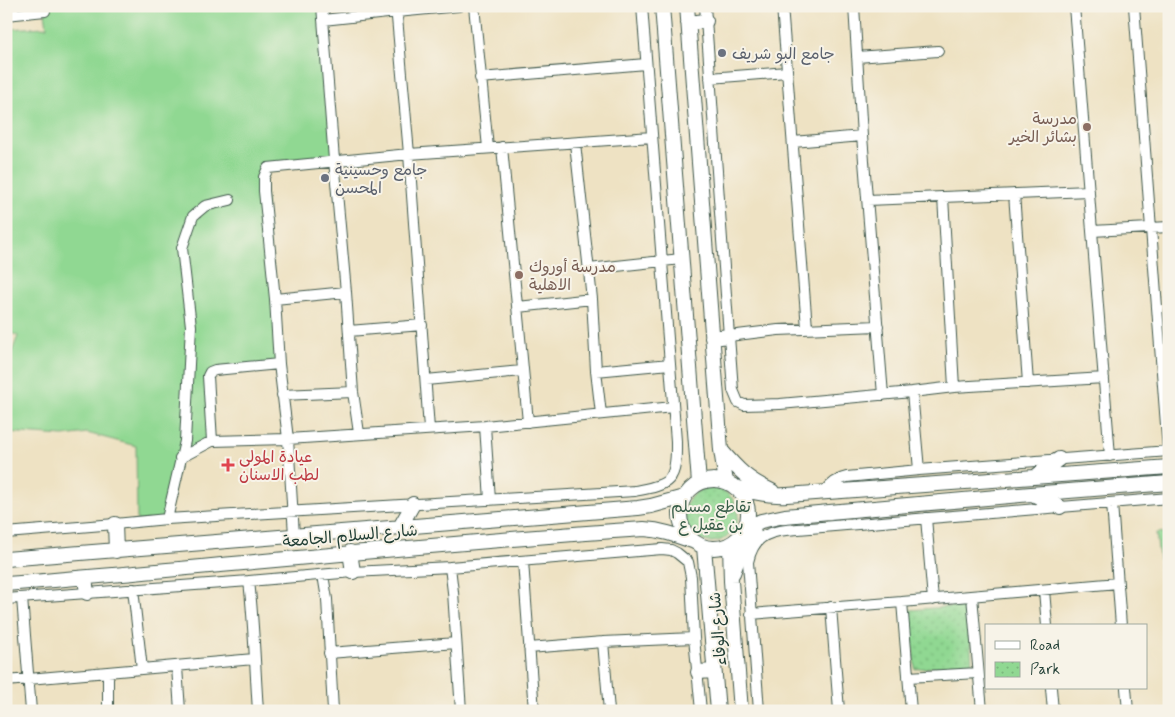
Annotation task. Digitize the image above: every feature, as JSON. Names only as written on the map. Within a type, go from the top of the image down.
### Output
[{"type":"main road","points":[[662,6],[699,483]]},
{"type":"main road","points":[[687,6],[721,450],[731,484],[743,496],[748,506],[746,528],[739,538],[730,545],[713,548],[699,545],[687,536],[682,527],[680,517],[684,497],[699,483],[708,480],[717,480],[731,484],[760,494],[787,495],[1169,467]]},
{"type":"main road","points":[[688,23],[706,21]]},
{"type":"main road","points":[[680,240],[685,251],[688,289],[692,294],[699,296],[703,294],[708,284]]},
{"type":"main road","points":[[712,338],[729,336]]},
{"type":"main road","points":[[721,450],[744,475],[757,484],[787,495]]},
{"type":"main road","points":[[1035,477],[1059,459]]},
{"type":"main road","points":[[746,528],[761,521],[785,516],[1169,483]]},
{"type":"main road","points":[[1031,494],[1060,507]]},
{"type":"main road","name":"شارع السلام الجامعة","points":[[6,559],[638,508],[684,497]]},
{"type":"main road","points":[[400,526],[413,504]]},
{"type":"main road","points":[[540,516],[546,521],[547,526],[541,536]]},
{"type":"main road","points":[[731,581],[747,539],[758,530],[785,516]]},
{"type":"main road","points":[[115,524],[116,551]]},
{"type":"main road","name":"شارع السلام الجامعة","points":[[6,584],[350,552],[644,529],[668,532],[699,545]]},
{"type":"main road","name":"شارع الوفاء","points":[[699,545],[718,711]]},
{"type":"main road","name":"شارع الوفاء","points":[[730,545],[741,711]]},
{"type":"main road","points":[[350,552],[353,572]]},
{"type":"main road","points":[[85,578],[87,593]]},
{"type":"main road","points":[[698,672],[714,671]]},
{"type":"street","points":[[6,14],[45,12],[44,6]]},
{"type":"street","points":[[322,6],[353,392],[359,434]]},
{"type":"street","points":[[323,20],[397,9],[459,6]]},
{"type":"street","points":[[474,6],[488,148]]},
{"type":"street","points":[[6,533],[167,519],[635,490],[656,486],[669,480],[676,458],[676,441],[642,6]]},
{"type":"street","points":[[704,6],[733,390],[738,402],[744,405],[780,404],[954,387],[1104,378]]},
{"type":"street","points":[[782,6],[807,328]]},
{"type":"street","points":[[854,6],[862,136],[883,395]]},
{"type":"street","points":[[1074,6],[1110,456]]},
{"type":"street","points":[[825,492],[833,483],[842,478],[919,470],[1169,451],[1134,6]]},
{"type":"street","points":[[397,9],[429,429]]},
{"type":"street","points":[[857,57],[938,51]]},
{"type":"street","points":[[480,78],[646,64]]},
{"type":"street","points":[[710,78],[788,72]]},
{"type":"street","points":[[793,142],[862,136]]},
{"type":"street","points":[[294,535],[291,512],[288,439],[282,395],[275,299],[264,192],[264,177],[268,168],[334,160],[652,137]]},
{"type":"street","points":[[575,143],[592,299],[596,371],[601,414]]},
{"type":"street","points":[[502,147],[528,422]]},
{"type":"street","points":[[868,200],[1089,191]]},
{"type":"street","points":[[1014,194],[1028,384]]},
{"type":"street","points":[[943,197],[954,387]]},
{"type":"street","points":[[167,519],[185,441],[191,326],[182,248],[193,216],[204,206],[230,200]]},
{"type":"street","points":[[1092,231],[1169,226]]},
{"type":"street","points":[[589,269],[681,259]]},
{"type":"street","points":[[275,299],[346,292]]},
{"type":"street","points":[[518,307],[592,299]]},
{"type":"street","points":[[349,331],[422,325]]},
{"type":"street","points":[[729,336],[807,328],[878,326]]},
{"type":"street","points":[[212,441],[208,376],[210,372],[279,364]]},
{"type":"street","points":[[596,371],[670,364]]},
{"type":"street","points":[[426,380],[522,371]]},
{"type":"street","points":[[282,395],[353,392]]},
{"type":"street","points":[[912,392],[919,470]]},
{"type":"street","points":[[180,458],[212,441],[288,439],[486,426],[673,407]]},
{"type":"street","points":[[486,426],[490,500]]},
{"type":"street","points":[[759,711],[748,562],[753,547],[764,536],[778,531],[1169,498]]},
{"type":"street","points":[[1112,503],[1121,624]]},
{"type":"street","points":[[926,518],[933,600]]},
{"type":"street","points":[[6,599],[353,572],[450,567],[662,549],[671,550],[688,562],[691,577],[694,638],[701,711]]},
{"type":"street","points":[[523,561],[534,711]]},
{"type":"street","points":[[450,567],[461,711]]},
{"type":"street","points":[[323,575],[327,599],[333,711]]},
{"type":"street","points":[[249,581],[253,616],[258,711]]},
{"type":"street","points":[[751,614],[1118,584]]},
{"type":"street","points":[[133,590],[142,669]]},
{"type":"street","points":[[1044,590],[1046,624]]},
{"type":"street","points":[[972,596],[982,711]]},
{"type":"street","points":[[22,598],[31,711]]},
{"type":"street","points":[[902,602],[911,711]]},
{"type":"street","points":[[831,607],[839,711]]},
{"type":"street","points":[[529,648],[603,642],[694,638]]},
{"type":"street","points":[[603,642],[609,711]]},
{"type":"street","points":[[329,653],[456,643]]},
{"type":"street","points":[[6,681],[254,659]]},
{"type":"street","points":[[177,666],[180,711]]},
{"type":"street","points":[[108,672],[108,711]]},
{"type":"street","points":[[908,677],[978,673]]},
{"type":"street","points":[[1051,690],[1053,711]]},
{"type":"street","points":[[1126,690],[1128,711]]},
{"type":"green space","points":[[44,6],[322,6],[334,160],[268,168],[264,177],[279,364],[213,371],[212,441],[180,458],[167,519],[137,522],[136,446],[87,433],[64,436],[6,432],[6,367],[18,336],[6,331],[6,29],[47,27]]},
{"type":"green space","name":"تقاطع مسلم بن عقيل ع","points":[[706,488],[716,488],[726,492],[734,500],[738,515],[734,530],[726,538],[716,542],[706,542],[696,538],[688,530],[684,520],[684,510],[688,500],[696,492]]},
{"type":"green space","points":[[1169,532],[1169,580],[1162,581],[1156,533]]},
{"type":"green space","points":[[968,605],[972,664],[915,669],[910,610]]},
{"type":"place","name":"جامع البو شريف","points":[[722,53]]},
{"type":"place","name":"مدرسة بشائر الخير","points":[[1087,127]]},
{"type":"place","name":"جامع وحسينية المحسن","points":[[325,178]]},
{"type":"place","name":"مدرسة أوروك الاهلية","points":[[519,275]]},
{"type":"place","name":"عيادة المولى لطب الاسنان","points":[[228,465]]}]
